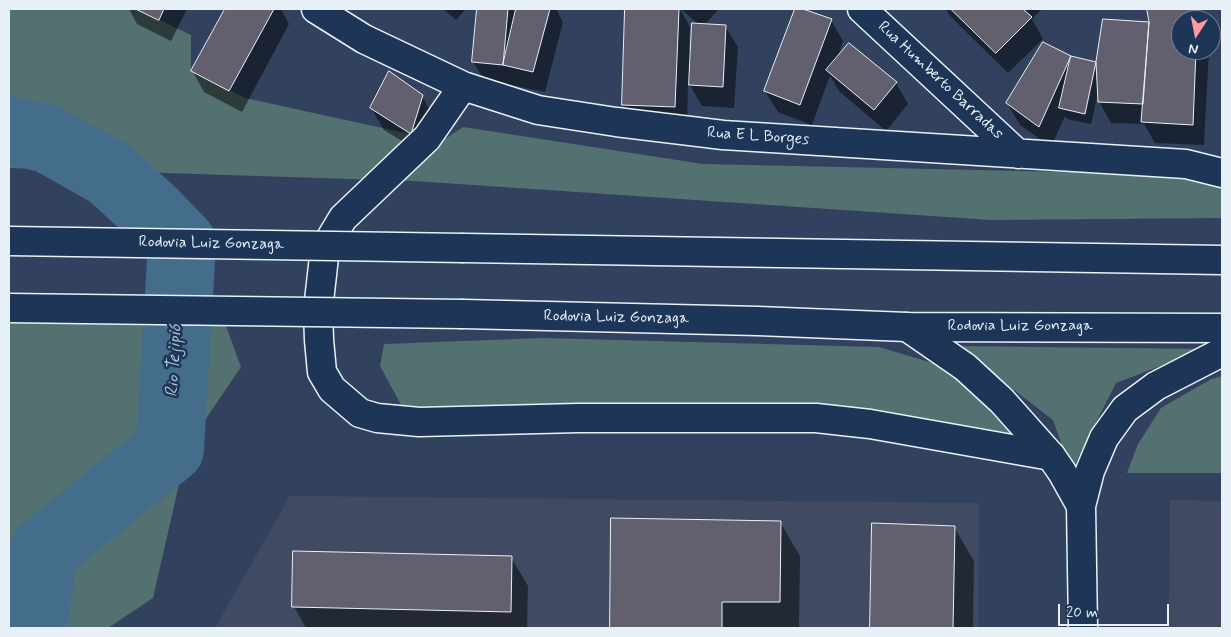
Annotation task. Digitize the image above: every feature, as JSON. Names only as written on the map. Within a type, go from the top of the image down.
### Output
[{"type":"main road","name":"Rua E L Borges","points":[[316,9],[364,40],[463,86],[538,110],[704,133],[1186,164],[1222,173]]},
{"type":"main road","name":"Rua Humberto Barradas","points":[[862,9],[1018,154]]},
{"type":"main road","points":[[463,86],[427,138],[343,218],[325,248],[318,310],[322,372],[332,389],[360,413],[377,418],[418,422],[578,418],[816,418],[870,424],[1051,456]]},
{"type":"main road","name":"Rodovia Luiz Gonzaga","points":[[9,240],[1209,260],[1222,252]]},
{"type":"main road","name":"Rodovia Luiz Gonzaga","points":[[9,308],[463,314],[758,321],[907,327],[1222,328]]},
{"type":"main road","points":[[907,327],[964,367],[996,395],[1051,456],[1081,506]]},
{"type":"main road","points":[[1083,628],[1081,506],[1090,471],[1104,438],[1125,408],[1156,386],[1222,352]]},
{"type":"shaded area","points":[[290,496],[979,503],[978,628],[215,628]]},
{"type":"shaded area","points":[[1170,500],[1222,501],[1222,628],[1169,628]]},
{"type":"green space","points":[[9,9],[136,9],[191,35],[191,70],[245,98],[442,141],[463,127],[703,164],[1116,173],[1174,176],[1222,186],[1222,218],[991,220],[414,181],[9,168]]},
{"type":"green space","points":[[9,322],[226,326],[241,367],[188,445],[153,598],[108,628],[9,628]]},
{"type":"green space","points":[[543,338],[879,347],[936,364],[979,390],[1023,438],[879,420],[406,414],[380,366],[384,344]]},
{"type":"green space","points":[[957,346],[1205,349],[1116,383],[1071,472],[1053,420]]},
{"type":"green space","points":[[1222,376],[1222,473],[1127,473],[1138,444],[1161,408],[1211,379]]},
{"type":"building","points":[[136,9],[164,9],[159,20]]},
{"type":"building","points":[[225,9],[274,9],[229,91],[191,71]]},
{"type":"building","points":[[477,9],[508,9],[503,65],[472,62]]},
{"type":"building","points":[[516,9],[550,9],[533,72],[503,65]]},
{"type":"building","points":[[625,9],[679,9],[675,107],[622,105]]},
{"type":"building","points":[[795,9],[803,9],[832,19],[800,105],[764,91]]},
{"type":"building","points":[[951,9],[1023,9],[1032,17],[996,53]]},
{"type":"building","points":[[1147,9],[1198,9],[1171,10],[1171,60],[1196,60],[1193,125],[1141,122],[1149,22]]},
{"type":"building","points":[[1103,19],[1149,22],[1143,104],[1098,102],[1096,62]]},
{"type":"building","points":[[692,23],[726,25],[723,87],[689,85]]},
{"type":"building","points":[[1043,42],[1071,56],[1039,127],[1006,103]]},
{"type":"building","points":[[849,43],[897,82],[874,110],[826,70]]},
{"type":"building","points":[[1071,56],[1096,62],[1085,114],[1059,108]]},
{"type":"building","points":[[389,71],[423,95],[411,134],[370,108]]},
{"type":"building","points":[[611,518],[781,521],[780,602],[722,602],[722,628],[610,628]]},
{"type":"building","points":[[872,523],[955,526],[953,628],[870,628]]},
{"type":"building","points":[[293,551],[512,556],[511,612],[292,607]]},
{"type":"waterway","name":"Rio Tejipió","points":[[9,130],[48,139],[110,174],[152,212],[182,243],[170,449],[44,550],[33,628]]}]
